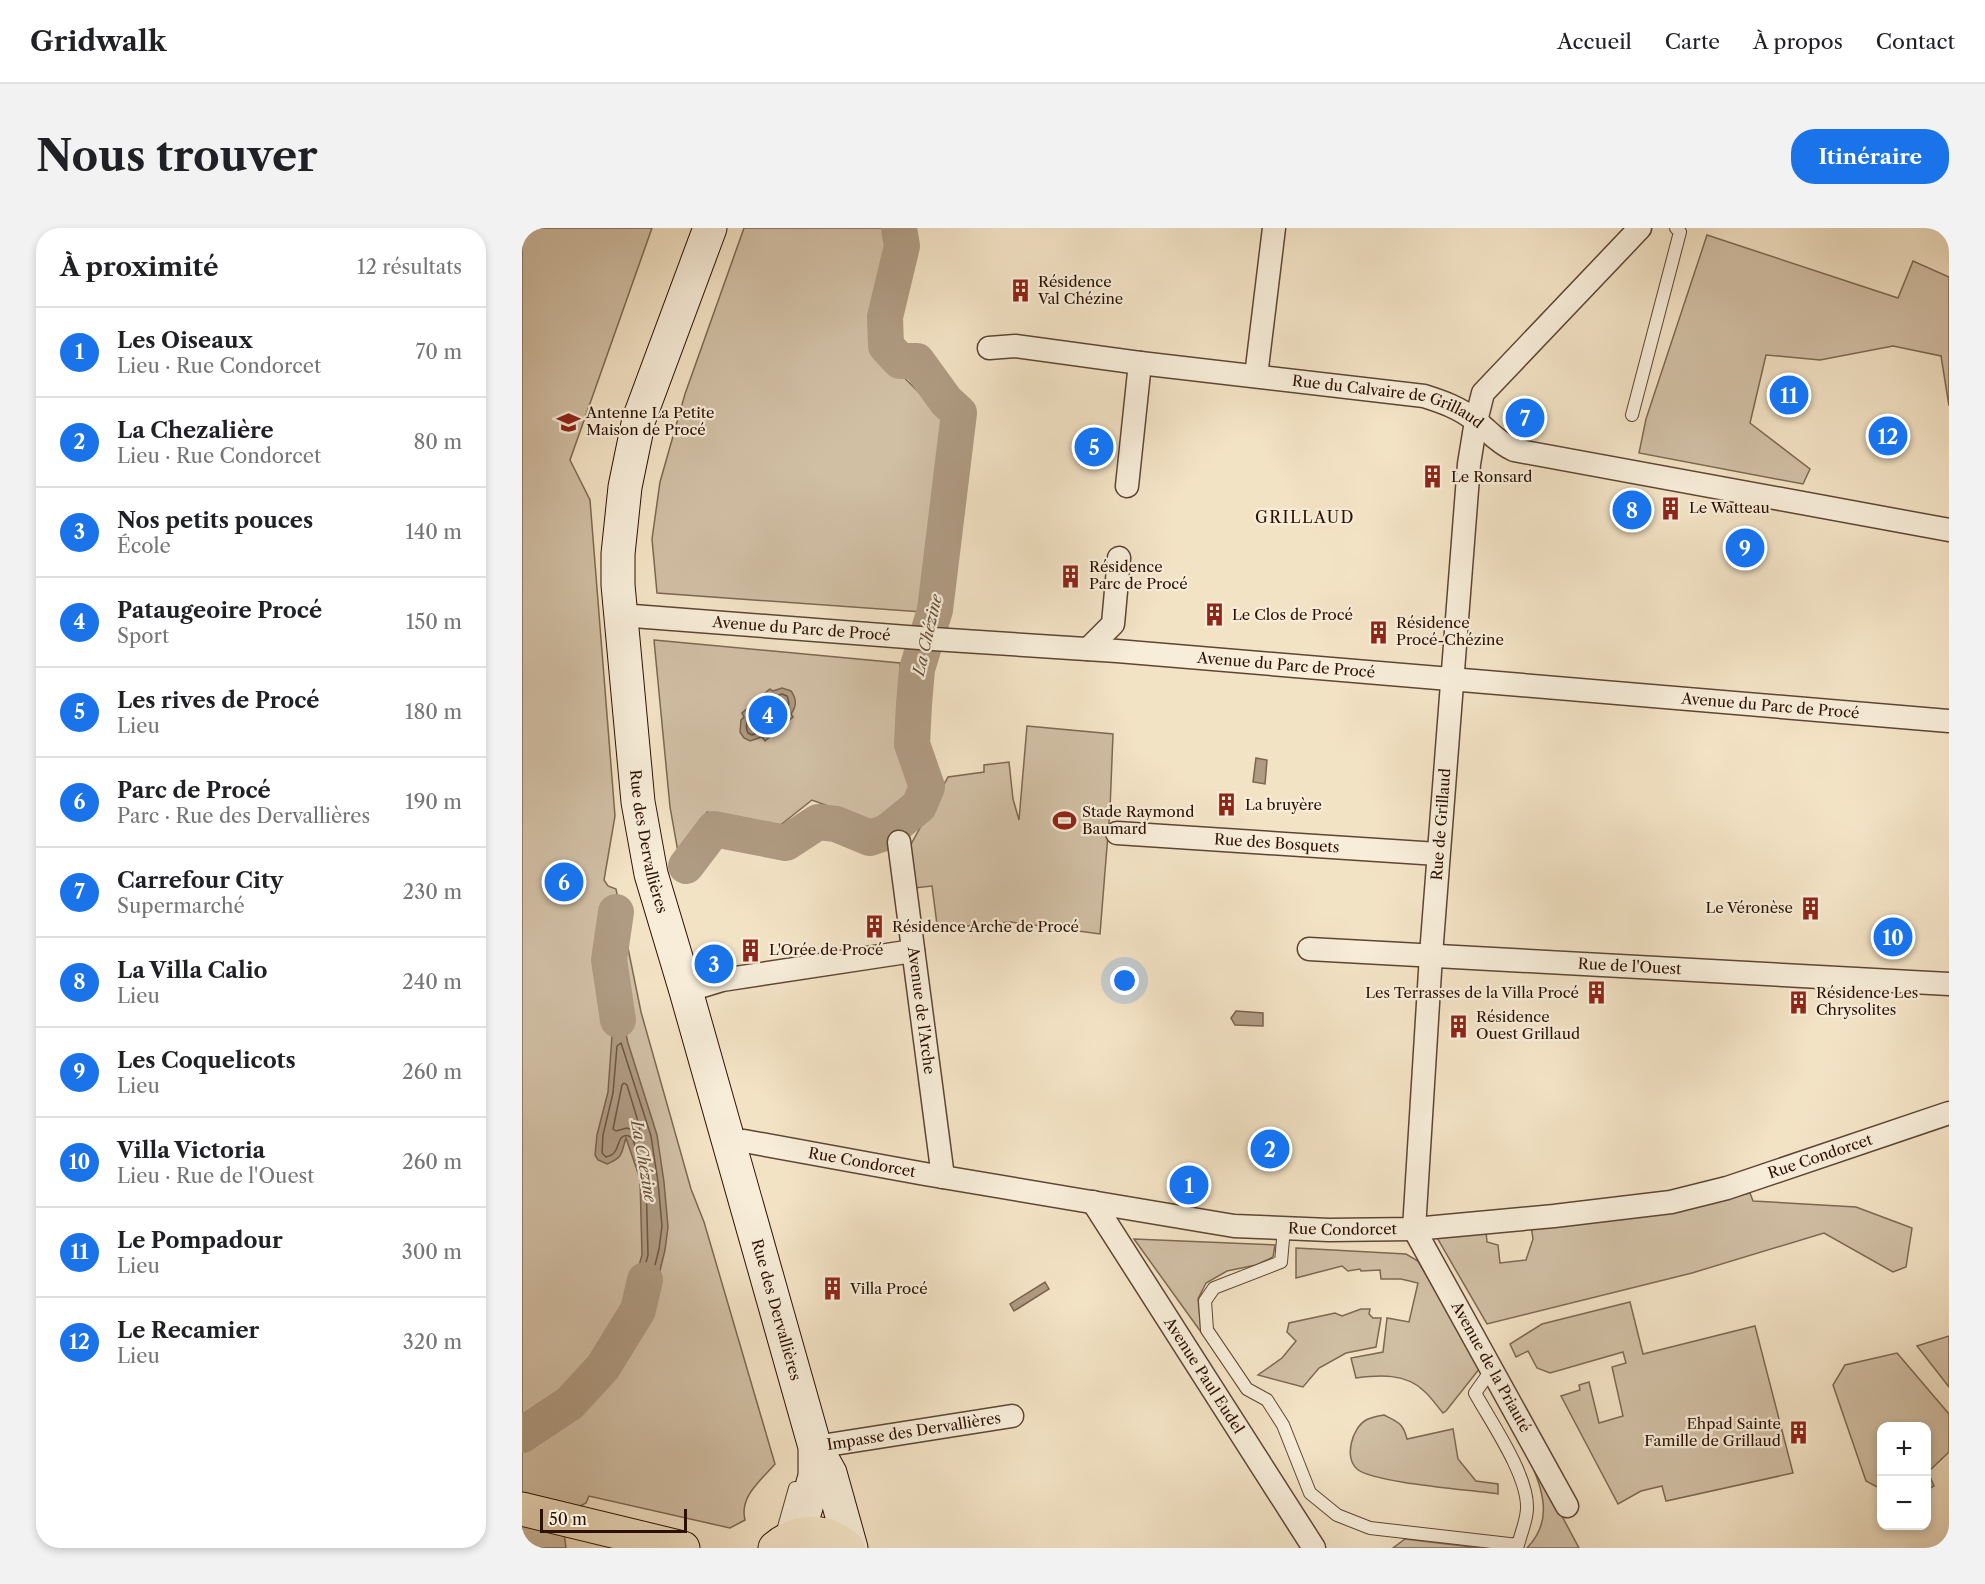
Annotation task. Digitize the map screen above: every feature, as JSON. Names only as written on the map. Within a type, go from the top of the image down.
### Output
[{"type":"main road","name":"Rue des Dervallières","points":[[710,228],[639,419],[626,487],[618,554],[620,615],[627,662],[638,802],[651,874],[808,1416],[806,1462],[815,1476],[780,1544]]},
{"type":"main road","name":"Rue des Dervallières","points":[[806,1462],[830,1473],[850,1548]]},
{"type":"main road","points":[[522,1509],[683,1548]]},
{"type":"main road","points":[[780,1544],[812,1533],[838,1540],[850,1548]]},
{"type":"street","points":[[1256,376],[1274,228]]},
{"type":"street","name":"Rue de Grillaud","points":[[1414,1229],[1438,854],[1469,464],[1476,421],[1484,393],[1640,228]]},
{"type":"street","name":"Rue du Calvaire de Grillaud","points":[[989,348],[1015,346],[1424,396],[1453,406],[1476,421],[1499,442],[1514,450],[1949,530]]},
{"type":"street","points":[[1127,486],[1140,363]]},
{"type":"street","points":[[1088,649],[1113,624],[1122,555]]},
{"type":"street","name":"Avenue du Parc de Procé","points":[[620,615],[1117,651],[1949,721]]},
{"type":"street","name":"Rue des Bosquets","points":[[1117,833],[1438,854]]},
{"type":"street","name":"Avenue de l'Arche","points":[[899,842],[943,1177]]},
{"type":"street","name":"Rue de l'Ouest","points":[[1309,949],[1949,984]]},
{"type":"street","points":[[686,991],[722,980],[913,951]]},
{"type":"street","name":"Rue Condorcet","points":[[729,1147],[744,1141],[1234,1226],[1414,1229],[1671,1202],[1728,1188],[1949,1113]]},
{"type":"street","name":"Avenue Paul Eudel","points":[[1093,1202],[1314,1548]]},
{"type":"street","name":"Avenue de la Priauté","points":[[1414,1229],[1567,1506]]},
{"type":"street","name":"Impasse des Dervallières","points":[[806,1462],[1012,1416]]},
{"type":"lane","points":[[1632,415],[1680,232],[1676,228]]},
{"type":"lane","points":[[1117,651],[1122,555]]},
{"type":"lane","points":[[1284,1228],[1281,1262],[1214,1288],[1205,1301],[1207,1330],[1246,1389],[1267,1400],[1283,1425],[1310,1493],[1337,1515],[1370,1528],[1518,1545],[1527,1508],[1523,1484],[1475,1393],[1492,1370]]},
{"type":"shaded area","points":[[522,228],[652,228],[570,460],[590,500],[615,816],[604,880],[608,886],[616,889],[641,1012],[691,1189],[704,1222],[775,1464],[748,1496],[744,1512],[745,1520],[730,1528],[589,1496],[586,1503],[580,1506],[564,1533],[566,1548],[522,1548]]},
{"type":"shaded area","points":[[744,228],[891,228],[890,269],[875,338],[890,363],[946,420],[922,612],[657,593],[652,539],[660,482],[685,394]]},
{"type":"shaded area","points":[[1707,235],[1898,298],[1913,261],[1949,277],[1949,406],[1941,356],[1893,346],[1820,360],[1766,355],[1750,423],[1810,469],[1803,484],[1639,453],[1646,419]]},
{"type":"shaded area","points":[[654,640],[900,663],[900,737],[916,788],[877,824],[812,800],[778,827],[707,812],[678,852],[670,807]]},
{"type":"shaded area","points":[[1027,726],[1113,734],[1110,809],[1100,934],[1010,922],[967,926],[938,932],[932,886],[914,888],[909,848],[948,777],[984,772],[984,765],[1009,762],[1013,799],[1019,820]]},
{"type":"shaded area","points":[[1750,1193],[1753,1201],[1856,1207],[1912,1228],[1906,1267],[1893,1272],[1824,1233],[1692,1273],[1487,1324],[1436,1236],[1486,1231],[1487,1242],[1498,1245],[1500,1263],[1526,1260],[1533,1239],[1531,1226],[1671,1212]]},
{"type":"shaded area","points":[[1134,1239],[1275,1245],[1273,1257],[1256,1265],[1227,1271],[1206,1283],[1198,1299],[1201,1332]]},
{"type":"shaded area","points":[[1296,1248],[1406,1254],[1418,1261],[1480,1368],[1446,1411],[1443,1413],[1427,1393],[1417,1385],[1401,1378],[1374,1376],[1356,1378],[1351,1358],[1383,1352],[1387,1318],[1409,1322],[1418,1283],[1401,1279],[1381,1279],[1380,1270],[1348,1271],[1342,1266],[1296,1278]]},
{"type":"shaded area","points":[[1630,1302],[1643,1354],[1755,1326],[1793,1473],[1666,1501],[1662,1486],[1641,1491],[1618,1504],[1561,1396],[1580,1390],[1579,1385],[1589,1382],[1599,1423],[1623,1416],[1612,1367],[1626,1363],[1623,1352],[1550,1373],[1537,1368],[1528,1351],[1516,1357],[1510,1344],[1542,1324]]},
{"type":"shaded area","points":[[1361,1309],[1370,1309],[1369,1314],[1373,1318],[1381,1318],[1376,1347],[1346,1353],[1319,1368],[1303,1387],[1258,1375],[1282,1358],[1296,1341],[1287,1332],[1289,1323],[1335,1313],[1342,1316]]},
{"type":"shaded area","points":[[1949,1336],[1949,1387],[1917,1346]]},
{"type":"shaded area","points":[[1897,1353],[1949,1414],[1949,1452],[1931,1469],[1931,1422],[1877,1422],[1877,1487],[1866,1481],[1833,1385],[1845,1365]]},
{"type":"shaded area","points":[[1384,1415],[1393,1419],[1404,1429],[1407,1439],[1453,1429],[1458,1459],[1476,1481],[1498,1484],[1498,1494],[1402,1482],[1367,1474],[1357,1469],[1353,1464],[1350,1450],[1357,1429],[1366,1420]]},
{"type":"shaded area","points":[[1525,1447],[1579,1548],[1527,1548],[1542,1524],[1543,1511],[1540,1486]]},
{"type":"shaded area","points":[[1405,1539],[1480,1548],[1393,1548]]},
{"type":"water","points":[[782,688],[791,691],[796,703],[791,714],[793,717],[765,741],[762,737],[750,741],[740,732],[741,720],[744,717],[742,713],[770,689],[773,691]]},
{"type":"water","points":[[1256,758],[1267,760],[1265,784],[1253,782]]},
{"type":"water","points":[[598,972],[612,972],[628,1043],[657,1135],[664,1182],[668,1227],[665,1250],[649,1310],[632,1333],[623,1321],[642,1255],[640,1179],[626,1138],[621,1154],[607,1164],[598,1160],[595,1155],[597,1135],[608,1092],[612,1035]]},
{"type":"water","points":[[1236,1011],[1263,1013],[1263,1026],[1235,1025],[1231,1018]]},
{"type":"water","points":[[1045,1282],[1049,1289],[1014,1311],[1010,1304]]},
{"type":"waterway","name":"La Chézine","points":[[686,866],[714,829],[786,843],[818,822],[836,824],[870,838],[887,832],[919,806],[927,787],[912,744],[914,704],[917,669],[935,610],[959,413],[946,401],[917,361],[900,361],[886,346],[885,317],[902,246],[899,228]]},
{"type":"waterway","name":"La Chézine","points":[[616,912],[609,960],[618,1020]]},
{"type":"waterway","name":"La Chézine","points":[[522,1435],[570,1403],[603,1367],[638,1310],[645,1280]]},
{"type":"place","name":"Résidence Val Chézine","points":[[1020,291]]},
{"type":"place","name":"Le Pompadour","points":[[1789,395]]},
{"type":"place","name":"Carrefour City","points":[[1525,418]]},
{"type":"place","name":"Antenne La Petite Maison de Procé","points":[[568,422]]},
{"type":"place","name":"Le Recamier","points":[[1888,436]]},
{"type":"place","name":"Les rives de Procé","points":[[1094,447]]},
{"type":"place","name":"Le Ronsard","points":[[1433,477]]},
{"type":"place","name":"Le Watteau","points":[[1671,508]]},
{"type":"place","name":"La Villa Calio","points":[[1632,510]]},
{"type":"place","name":"Les Coquelicots","points":[[1745,548]]},
{"type":"place","name":"Résidence Parc de Procé","points":[[1071,576]]},
{"type":"place","name":"Le Clos de Procé","points":[[1214,615]]},
{"type":"place","name":"Résidence Procé-Chézine","points":[[1378,632]]},
{"type":"place","name":"Pataugeoire Procé","points":[[768,715]]},
{"type":"place","name":"La bruyère","points":[[1227,805]]},
{"type":"place","name":"Stade Raymond Baumard","points":[[1064,821]]},
{"type":"place","name":"Parc de Procé","points":[[564,882]]},
{"type":"place","name":"Le Véronèse","points":[[1811,908]]},
{"type":"place","name":"Résidence Arche de Procé","points":[[874,927]]},
{"type":"place","name":"Villa Victoria","points":[[1893,937]]},
{"type":"place","name":"L'Orée de Procé","points":[[751,950]]},
{"type":"place","name":"Nos petits pouces","points":[[714,964]]},
{"type":"place","name":"Les Terrasses de la Villa Procé","points":[[1597,993]]},
{"type":"place","name":"Résidence Les Chrysolites","points":[[1798,1002]]},
{"type":"place","name":"Résidence Ouest Grillaud","points":[[1458,1026]]},
{"type":"place","name":"La Chezalière","points":[[1270,1149]]},
{"type":"place","name":"Les Oiseaux","points":[[1189,1185]]},
{"type":"place","name":"Villa Procé","points":[[832,1289]]},
{"type":"place","name":"Ehpad Sainte Famille de Grillaud","points":[[1799,1433]]},
{"type":"district","name":"GRILLAUD","points":[[1305,517]]}]
